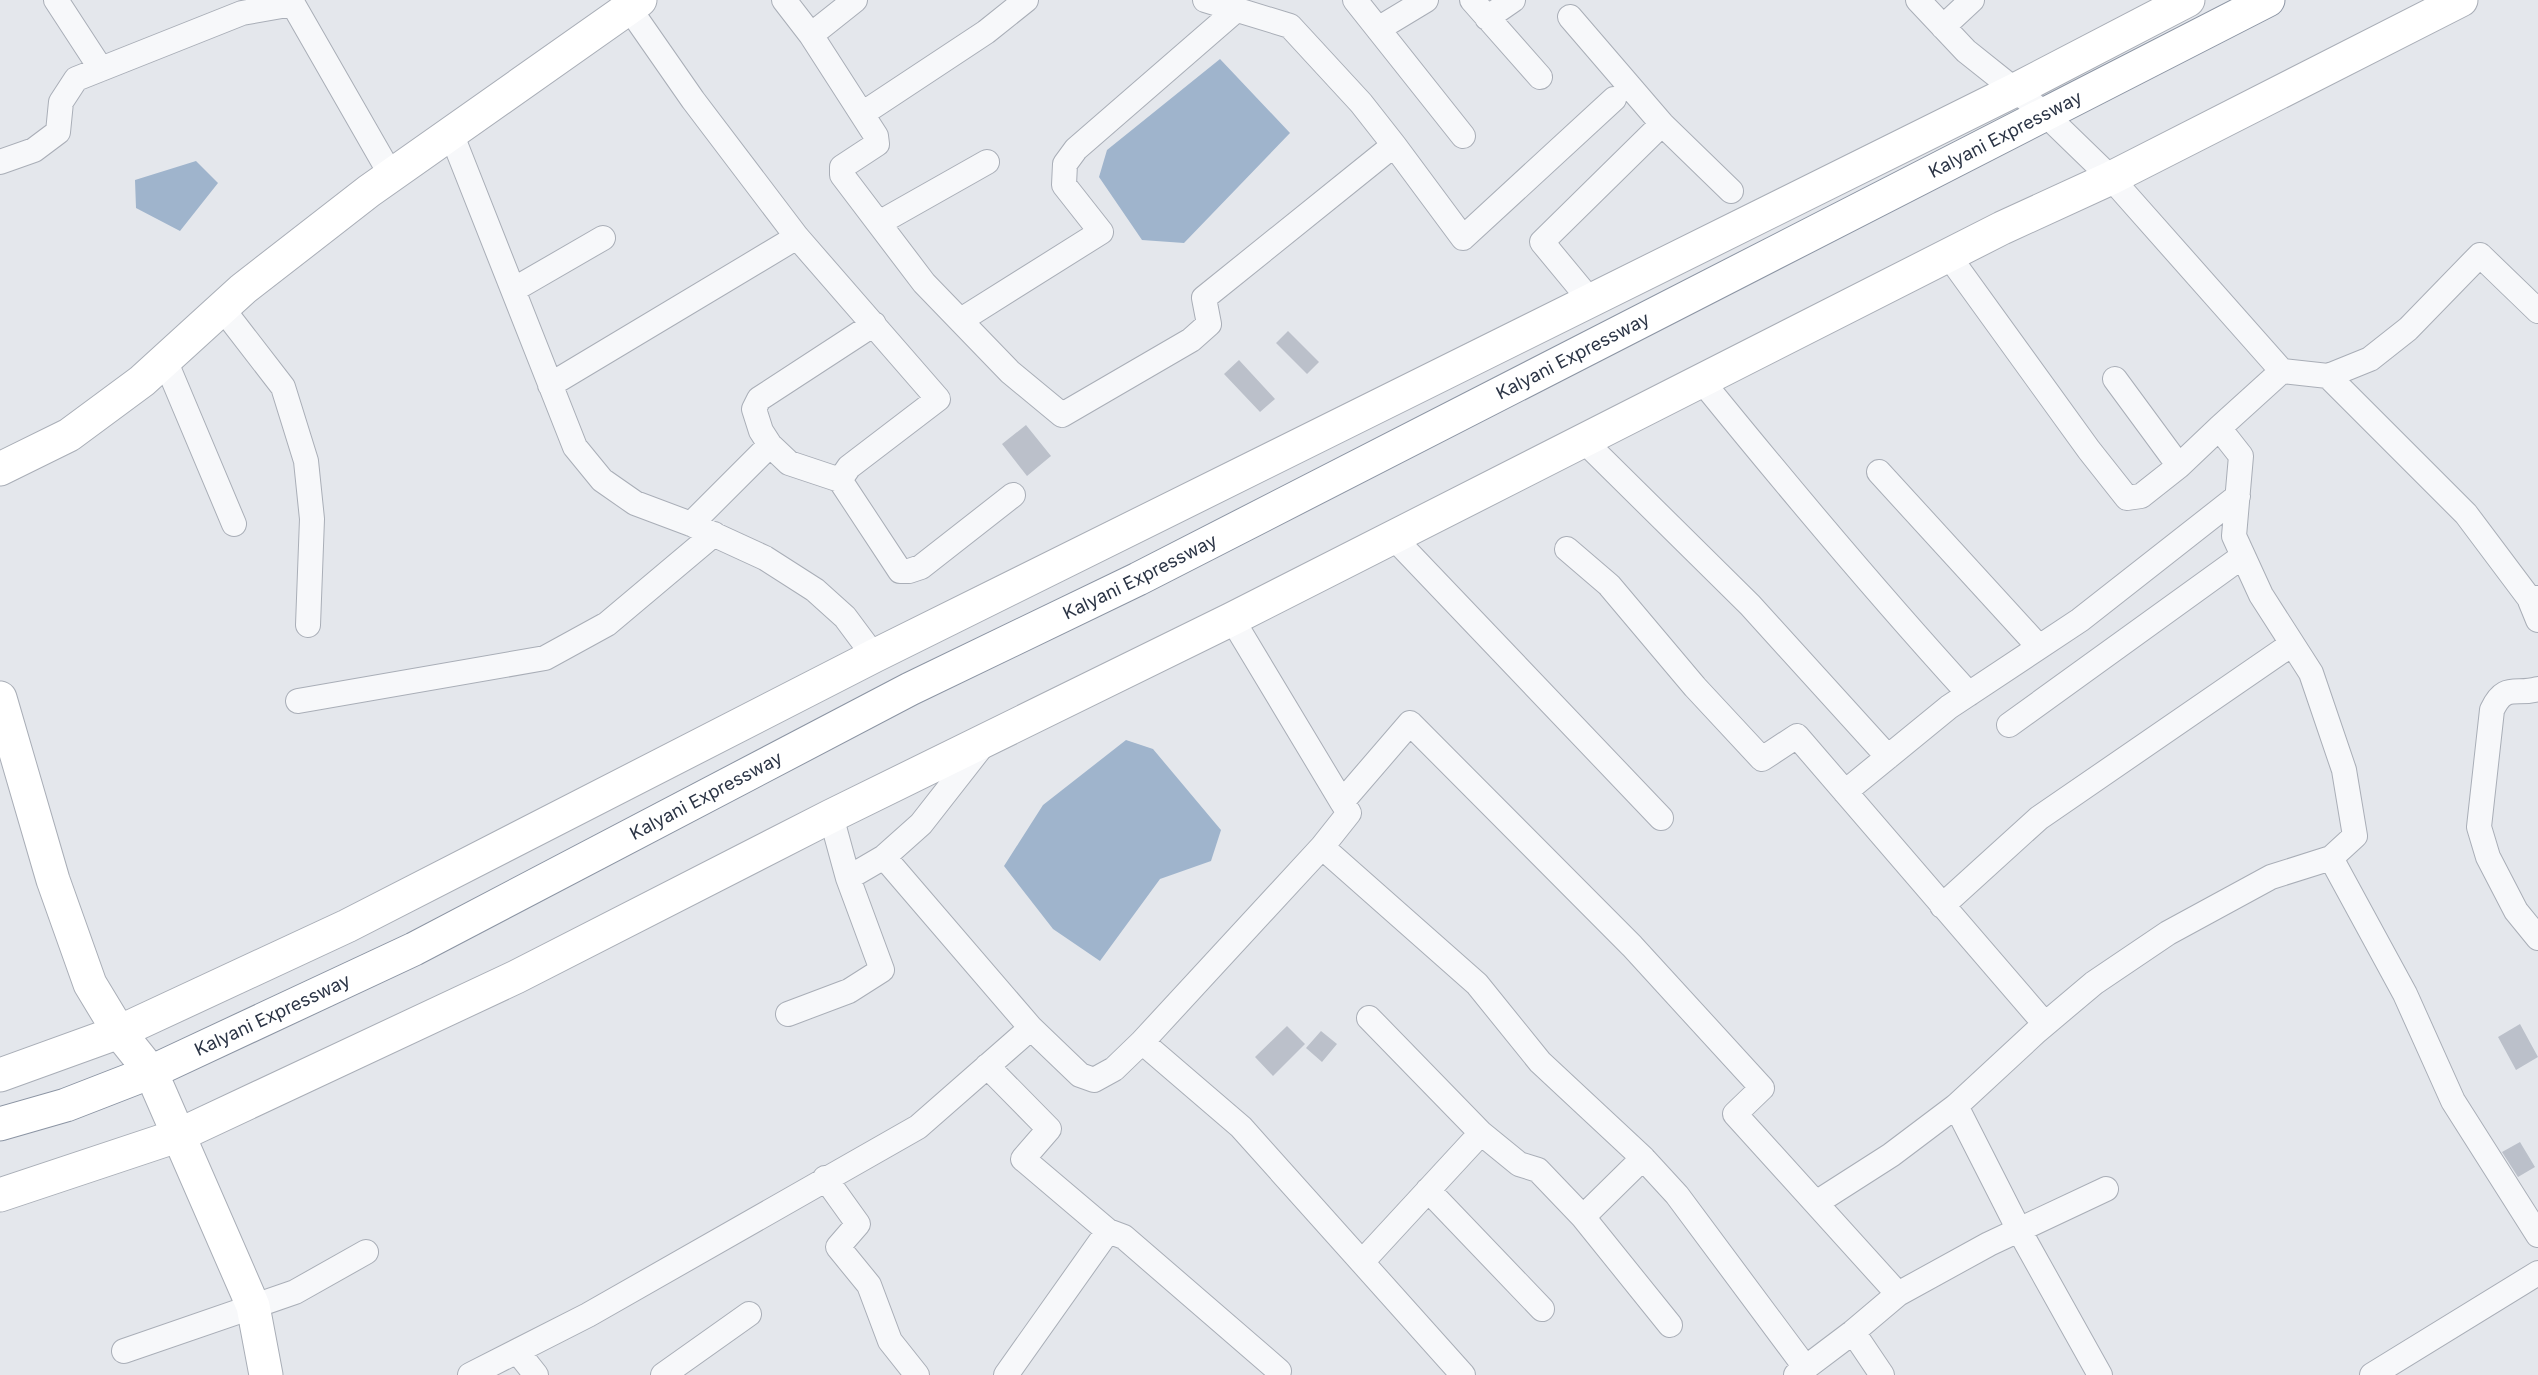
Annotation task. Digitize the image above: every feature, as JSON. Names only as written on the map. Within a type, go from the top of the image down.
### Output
[{"type":"main road","points":[[0,1075],[119,1032],[346,926],[874,656],[2015,90],[2188,0]]},
{"type":"main road","name":"Kalyani Expressway","points":[[0,1124],[66,1104],[151,1072],[414,949],[910,689],[1138,579],[2268,0]]},
{"type":"main road","points":[[0,1195],[177,1136],[516,977],[831,816],[1232,619],[1948,255],[2111,178],[2461,0]]},
{"type":"main road","points":[[0,469],[69,435],[142,381],[243,289],[392,175],[635,4]]},
{"type":"main road","points":[[0,698],[53,880],[90,984],[119,1032],[151,1072],[253,1306],[266,1375]]},
{"type":"street","points":[[56,0],[101,69]]},
{"type":"street","points":[[784,0],[811,35],[876,136],[877,144],[842,167],[842,175],[924,282],[1010,372],[1062,415],[1191,340],[1209,324],[1204,298],[1394,146]]},
{"type":"street","points":[[811,35],[855,0]]},
{"type":"street","points":[[862,114],[986,32],[1026,0]]},
{"type":"street","points":[[1205,0],[1253,9],[1290,26],[1361,103],[1463,238],[1614,99]]},
{"type":"street","points":[[1355,0],[1463,136]]},
{"type":"street","points":[[1378,29],[1426,0]]},
{"type":"street","points":[[1513,0],[1479,9],[1540,76]]},
{"type":"street","points":[[1918,0],[1966,51],[2045,114],[2111,178],[2282,372],[2328,376],[2370,359],[2408,329],[2480,255],[2536,304]]},
{"type":"street","points":[[1943,27],[1972,0]]},
{"type":"street","points":[[0,162],[34,150],[58,132],[61,102],[76,79],[242,13],[293,4],[392,175]]},
{"type":"street","points":[[635,4],[693,100],[797,237],[938,399],[849,466],[840,480]]},
{"type":"street","points":[[961,320],[1101,232],[1064,185],[1065,164],[1087,139],[1253,9]]},
{"type":"street","points":[[1570,16],[1662,124],[1731,191]]},
{"type":"street","points":[[1590,300],[1542,242],[1662,124]]},
{"type":"street","points":[[452,133],[575,447],[602,480],[634,503],[691,524],[765,558],[815,590],[845,617],[874,656]]},
{"type":"street","points":[[879,223],[987,162]]},
{"type":"street","points":[[550,385],[797,237]]},
{"type":"street","points":[[513,290],[603,238]]},
{"type":"street","points":[[1948,255],[2089,450],[2127,498],[2141,496],[2179,466],[2282,372]]},
{"type":"street","points":[[222,308],[283,387],[306,461],[312,519],[308,625]]},
{"type":"street","points":[[874,324],[759,399],[754,409],[761,432],[770,445],[789,463],[840,480],[900,571],[921,567],[1013,495]]},
{"type":"street","points":[[165,360],[234,524]]},
{"type":"street","points":[[2328,376],[2466,514],[2533,598],[2538,620]]},
{"type":"street","points":[[2115,379],[2179,466]]},
{"type":"street","points":[[1701,380],[1811,516],[1891,609],[1969,694]]},
{"type":"street","points":[[1815,1203],[1891,1155],[1956,1106],[2045,1024],[2094,983],[2168,933],[2271,877],[2331,858],[2355,836],[2344,770],[2311,673],[2261,595],[2234,536],[2241,456],[2219,428]]},
{"type":"street","points":[[1584,441],[1749,605],[1888,757]]},
{"type":"street","points":[[691,524],[770,445]]},
{"type":"street","points":[[1879,472],[2039,647]]},
{"type":"street","points":[[1845,792],[1969,694],[2080,620],[2238,496]]},
{"type":"street","points":[[298,701],[545,658],[607,624],[714,534]]},
{"type":"street","points":[[1393,537],[1661,818]]},
{"type":"street","points":[[1567,549],[1609,585],[1695,687],[1762,759],[1797,736],[2045,1024]]},
{"type":"street","points":[[2009,725],[2243,556]]},
{"type":"street","points":[[884,857],[1031,1028],[1080,1075],[1094,1080],[1114,1070],[1322,848],[1349,813],[1232,619]]},
{"type":"street","points":[[1942,906],[2039,818],[2292,644]]},
{"type":"street","points":[[2538,689],[2511,690],[2503,694],[2492,710],[2479,827],[2488,857],[2516,911],[2538,938]]},
{"type":"street","points":[[1342,802],[1410,723],[1632,946],[1762,1088],[1735,1114],[1898,1294]]},
{"type":"street","points":[[848,878],[884,857],[921,824],[985,742]]},
{"type":"street","points":[[788,1014],[849,991],[882,970],[848,878],[831,816]]},
{"type":"street","points":[[1322,848],[1477,984],[1540,1062],[1643,1158],[1677,1196],[1800,1371],[1853,1332],[1898,1294],[2019,1230],[2106,1189]]},
{"type":"street","points":[[2331,858],[2405,994],[2453,1101],[2538,1234]]},
{"type":"street","points":[[1369,1018],[1481,1133],[1519,1164],[1538,1170],[1583,1217],[1670,1325]]},
{"type":"street","points":[[470,1375],[588,1315],[918,1127],[1031,1028]]},
{"type":"street","points":[[1142,1042],[1241,1127],[1463,1375]]},
{"type":"street","points":[[987,1066],[1049,1129],[1023,1159],[1108,1231],[1124,1237],[1279,1374]]},
{"type":"street","points":[[1956,1106],[2019,1230],[2100,1375]]},
{"type":"street","points":[[1362,1262],[1481,1133]]},
{"type":"street","points":[[1583,1217],[1643,1158]]},
{"type":"street","points":[[825,1178],[858,1224],[838,1247],[869,1285],[890,1341],[917,1375]]},
{"type":"street","points":[[1428,1190],[1542,1309]]},
{"type":"street","points":[[1006,1375],[1108,1231]]},
{"type":"street","points":[[124,1352],[295,1292],[366,1252]]},
{"type":"street","points":[[2372,1375],[2538,1273]]},
{"type":"street","points":[[663,1375],[749,1314]]},
{"type":"street","points":[[1853,1332],[1882,1375]]},
{"type":"street","points":[[517,1351],[536,1375]]},
{"type":"water","points":[[1220,59],[1290,133],[1184,243],[1142,240],[1099,177],[1107,150]]},
{"type":"water","points":[[196,161],[218,183],[180,231],[136,208],[135,180]]},
{"type":"water","points":[[1126,740],[1153,749],[1221,830],[1211,861],[1160,879],[1100,961],[1053,929],[1004,866],[1043,805]]},
{"type":"building","points":[[1288,331],[1319,362],[1307,374],[1276,343]]},
{"type":"building","points":[[1239,360],[1275,399],[1260,412],[1224,374]]},
{"type":"building","points":[[1026,425],[1051,456],[1027,476],[1002,444]]},
{"type":"building","points":[[2520,1024],[2538,1057],[2516,1070],[2498,1037]]},
{"type":"building","points":[[1287,1026],[1305,1044],[1273,1076],[1255,1057]]},
{"type":"building","points":[[1321,1031],[1337,1044],[1322,1062],[1306,1048]]},
{"type":"building","points":[[2520,1142],[2535,1167],[2518,1177],[2502,1152]]}]
